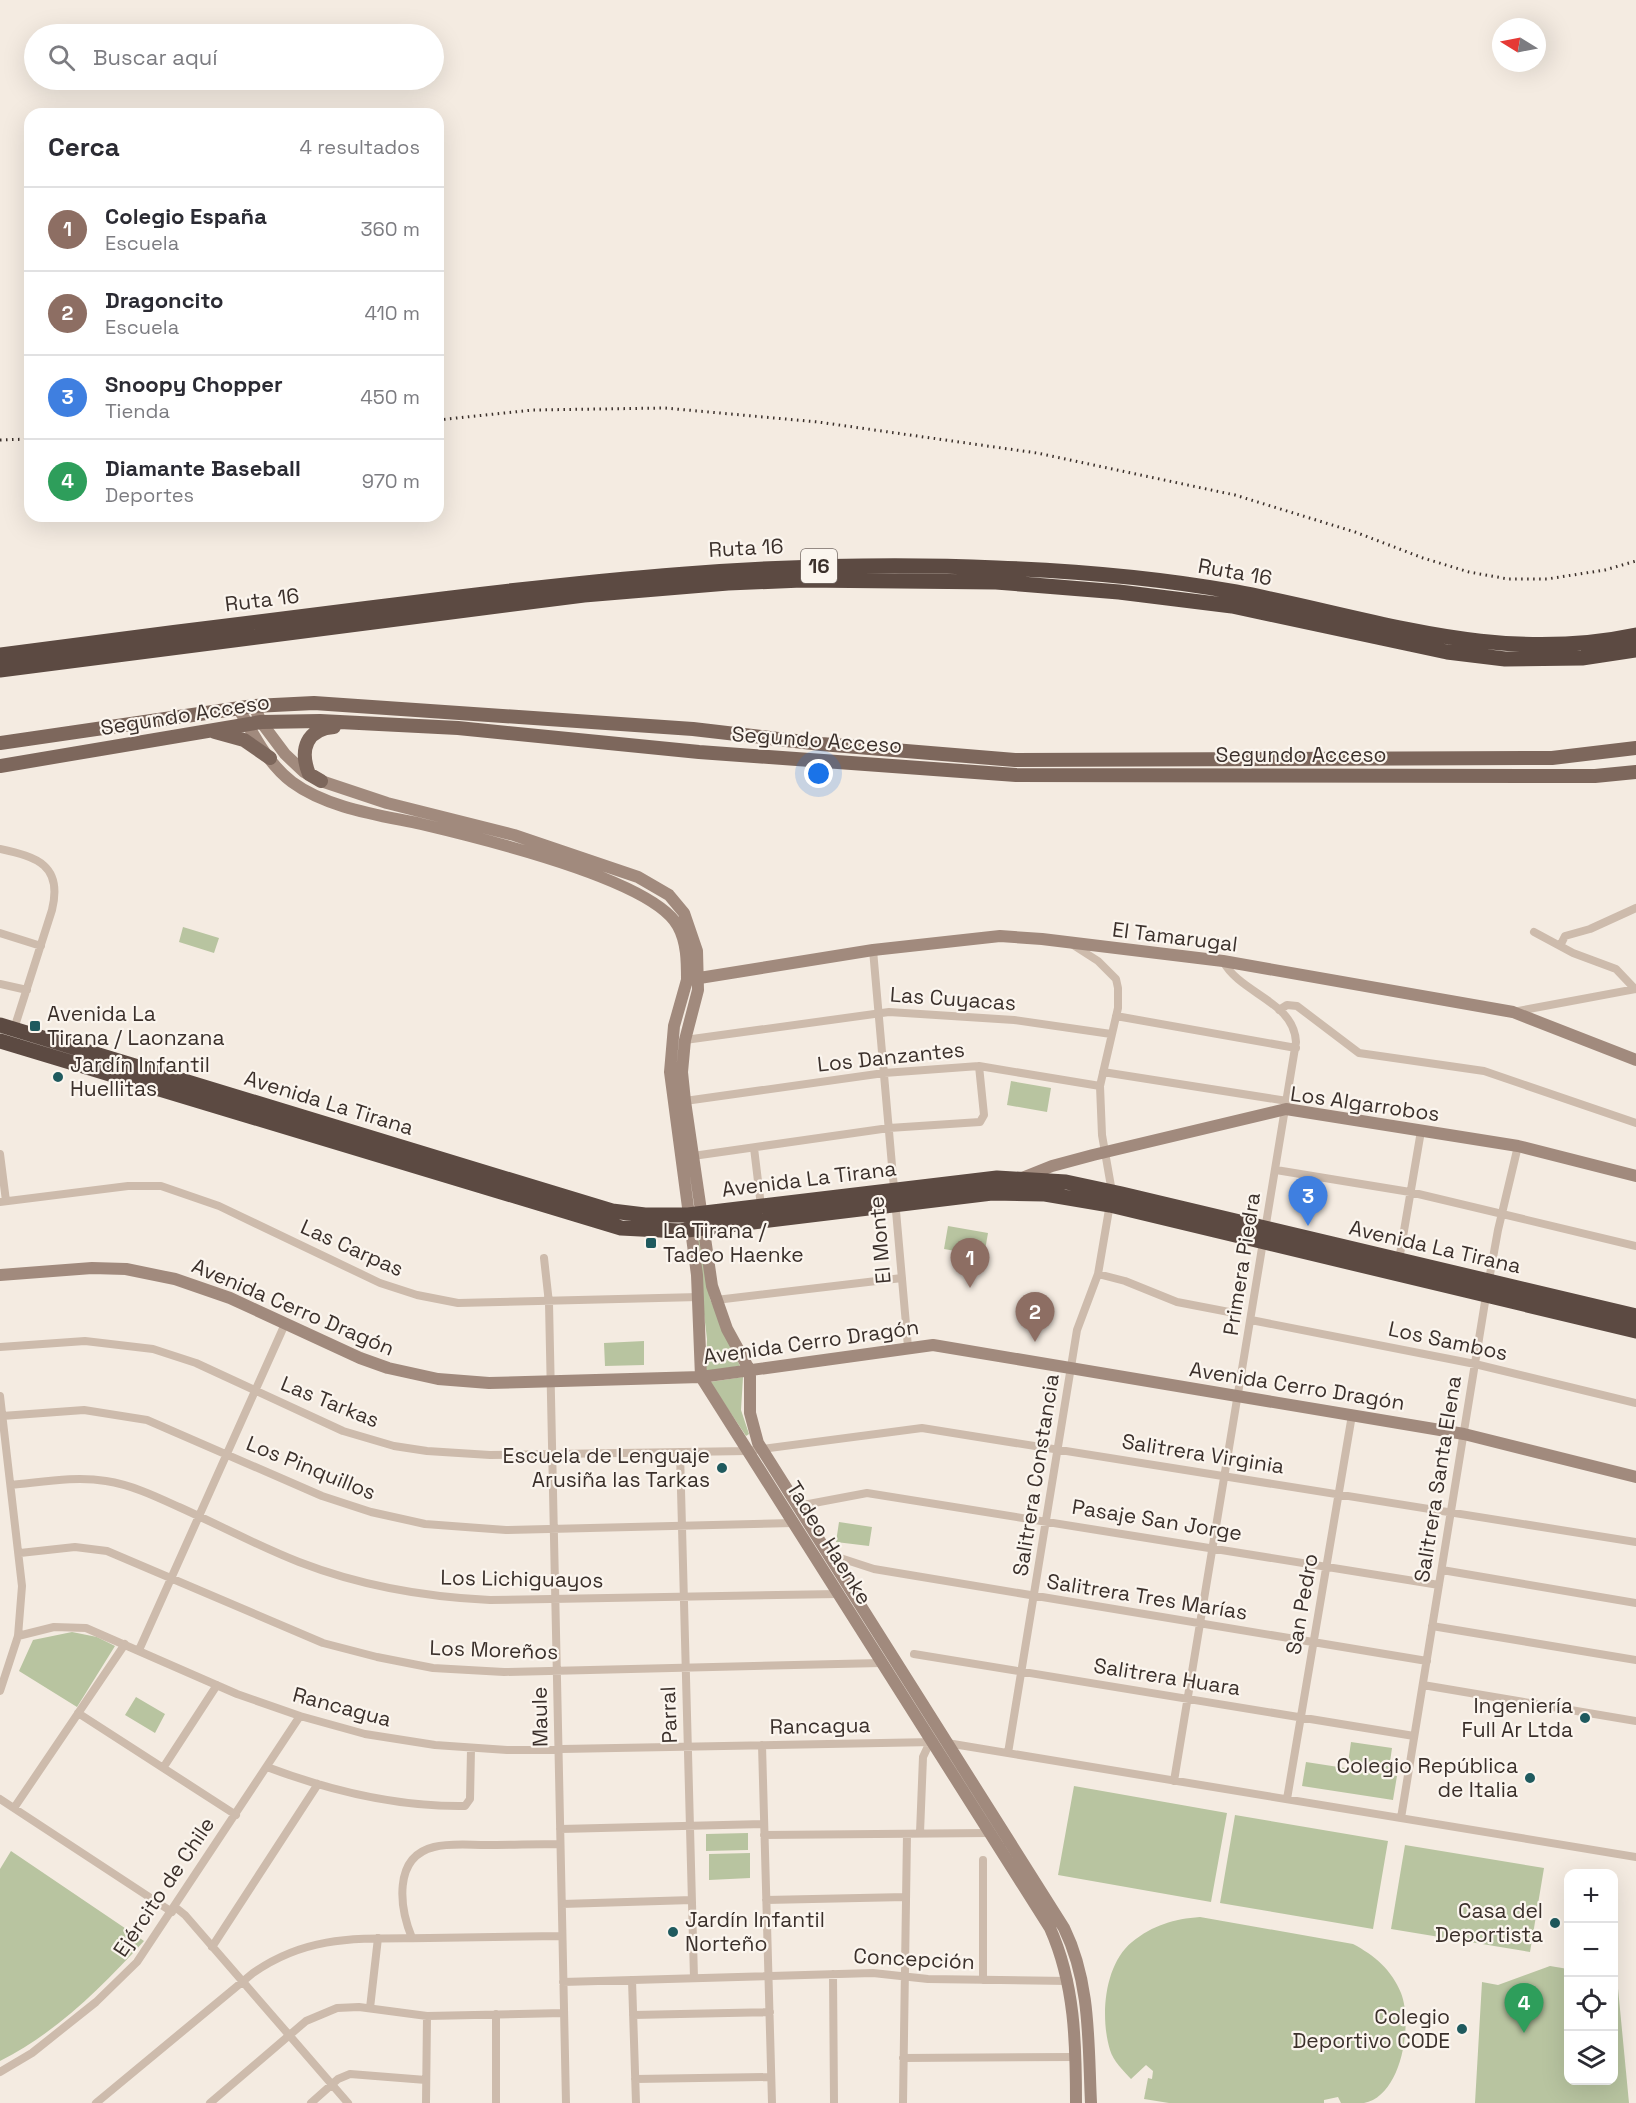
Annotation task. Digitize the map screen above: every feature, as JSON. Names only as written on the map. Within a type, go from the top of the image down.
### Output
[{"type":"highway","name":"Ruta 16","points":[[0,655],[582,581],[729,569],[855,565],[997,568],[1158,581],[1235,592],[1448,637],[1493,644],[1556,645],[1636,635]]},
{"type":"highway","name":"Ruta 16","points":[[0,670],[573,597],[709,584],[802,580],[985,582],[1119,592],[1232,606],[1447,652],[1504,659],[1582,658],[1636,650]]},
{"type":"highway","name":"Avenida La Tirana","points":[[6,1035],[596,1206],[645,1215],[696,1222],[895,1196],[973,1180],[1022,1178],[1066,1182],[1111,1199],[1265,1236],[1488,1287],[1636,1316]]},
{"type":"highway","name":"Avenida La Tirana","points":[[696,1222],[761,1206],[895,1196],[1009,1192],[1111,1199]]},
{"type":"highway","name":"Avenida La Tirana","points":[[1265,1236],[1399,1260],[1636,1331]]},
{"type":"main road","name":"Segundo Acceso","points":[[0,743],[254,706],[314,703],[693,729],[958,756],[1042,761],[1552,758],[1636,748]]},
{"type":"main road","name":"Segundo Acceso","points":[[0,766],[254,723],[381,724],[458,728],[699,752],[1016,775],[1595,776],[1636,772]]},
{"type":"main road","points":[[321,781],[309,774],[306,761],[305,748],[314,733],[319,729],[381,724]]},
{"type":"main road","points":[[204,732],[225,734],[244,740],[270,758]]},
{"type":"street","points":[[254,706],[254,723],[270,758],[292,782],[334,802],[460,834],[595,874],[661,906],[679,928],[693,978]]},
{"type":"street","points":[[239,709],[293,763],[321,781],[387,803],[514,835],[638,877],[669,895],[684,913],[697,951],[693,978]]},
{"type":"street","points":[[0,849],[39,860],[52,875],[54,900],[27,990],[6,1035]]},
{"type":"street","points":[[1560,946],[1565,936],[1590,929],[1636,908]]},
{"type":"street","points":[[1534,932],[1560,946],[1617,969],[1635,989]]},
{"type":"street","points":[[0,933],[41,946]]},
{"type":"street","name":"El Tamarugal","points":[[693,978],[873,950],[1000,936],[1223,962],[1513,1012],[1636,1060]]},
{"type":"street","name":"Salitrera Constancia","points":[[1008,1753],[1080,1319],[1098,1274],[1111,1199],[1100,1086],[1116,1016],[1118,988],[1116,979],[1098,961],[1070,943]]},
{"type":"street","name":"El Monte","points":[[873,950],[908,1347]]},
{"type":"street","name":"Primera Piedra","points":[[1174,1781],[1296,1048],[1292,1026],[1279,1010],[1236,979],[1223,962]]},
{"type":"street","name":"Tadeo Haenke","points":[[693,978],[699,990],[685,1040],[682,1072],[693,1156],[701,1377],[930,1742],[1050,1928],[1068,1981],[1075,2057],[1076,2103]]},
{"type":"street","name":"Tadeo Haenke","points":[[693,978],[674,1026],[670,1072],[696,1222],[716,1300],[727,1329],[750,1371],[752,1423],[763,1449],[798,1506],[1058,1916],[1070,1940],[1083,1981],[1091,2103]]},
{"type":"street","points":[[0,984],[27,990]]},
{"type":"street","points":[[1513,1012],[1635,989]]},
{"type":"street","points":[[1279,1010],[1287,1005],[1297,1006],[1359,1053],[1484,1071],[1636,1123]]},
{"type":"street","name":"Las Cuyacas","points":[[685,1040],[879,1012],[934,1013],[1090,1029],[1111,1034]]},
{"type":"street","points":[[1116,1016],[1296,1048]]},
{"type":"street","points":[[693,1156],[889,1128],[980,1122],[984,1115],[979,1066]]},
{"type":"street","name":"Los Danzantes","points":[[685,1101],[884,1073],[979,1066],[1100,1086]]},
{"type":"street","points":[[1103,1072],[1286,1105]]},
{"type":"street","name":"Los Algarrobos","points":[[1022,1178],[1052,1166],[1286,1105],[1420,1131],[1518,1146],[1636,1176]]},
{"type":"street","points":[[1399,1260],[1420,1131]]},
{"type":"street","name":"Salitrera Santa Elena","points":[[1401,1818],[1488,1287],[1518,1146]]},
{"type":"street","points":[[754,1148],[761,1206]]},
{"type":"street","points":[[0,1154],[3,1201]]},
{"type":"street","points":[[1276,1170],[1410,1192],[1636,1246]]},
{"type":"street","name":"Las Carpas","points":[[3,1201],[128,1186],[161,1186],[219,1206],[361,1275],[417,1295],[458,1303],[549,1303],[699,1297]]},
{"type":"street","name":"Maule","points":[[544,1258],[549,1303],[566,2103]]},
{"type":"street","name":"Avenida Cerro Dragón","points":[[0,1275],[75,1268],[143,1272],[212,1291],[360,1358],[413,1374],[472,1382],[701,1377],[908,1347],[939,1346],[1464,1434],[1636,1477]]},
{"type":"street","points":[[1098,1274],[1125,1281],[1177,1302],[1229,1312]]},
{"type":"street","points":[[716,1300],[902,1278]]},
{"type":"street","name":"Los Sambos","points":[[1251,1320],[1475,1364],[1636,1403]]},
{"type":"street","points":[[139,1650],[285,1324]]},
{"type":"street","name":"Las Tarkas","points":[[0,1347],[68,1341],[136,1346],[184,1358],[343,1431],[394,1446],[469,1455],[763,1449]]},
{"type":"street","points":[[0,1396],[20,1554],[22,1603],[18,1635],[0,1691]]},
{"type":"street","name":"Los Pinquillos","points":[[3,1416],[67,1410],[118,1413],[162,1424],[322,1496],[398,1519],[480,1529],[793,1522]]},
{"type":"street","name":"San Pedro","points":[[1287,1799],[1352,1415]]},
{"type":"street","name":"Salitrera Virginia","points":[[763,1449],[922,1428],[1636,1542]]},
{"type":"street","name":"Parral","points":[[680,1452],[694,1978]]},
{"type":"street","name":"Los Lichiguayos","points":[[11,1485],[69,1479],[108,1481],[145,1492],[299,1562],[375,1586],[462,1599],[838,1594]]},
{"type":"street","name":"Pasaje San Jorge","points":[[798,1506],[867,1493],[1439,1585]]},
{"type":"street","name":"Los Moreños","points":[[20,1554],[75,1547],[96,1548],[118,1554],[298,1634],[350,1651],[405,1663],[456,1670],[557,1671],[881,1663]]},
{"type":"street","name":"Salitrera Tres Marías","points":[[828,1554],[874,1569],[1427,1661]]},
{"type":"street","points":[[1442,1570],[1636,1603]]},
{"type":"street","name":"Rancagua","points":[[18,1635],[70,1626],[93,1630],[217,1685],[300,1716],[388,1738],[471,1749],[930,1742],[1636,1857]]},
{"type":"street","points":[[1432,1626],[1636,1660]]},
{"type":"street","points":[[14,1808],[125,1644]]},
{"type":"street","name":"Salitrera Huara","points":[[914,1654],[1414,1736]]},
{"type":"street","points":[[163,1768],[217,1685]]},
{"type":"street","points":[[1423,1685],[1636,1721]]},
{"type":"street","points":[[78,1713],[236,1815]]},
{"type":"street","name":"Ejército de Chile","points":[[0,2072],[32,2053],[118,1983],[145,1952],[300,1716]]},
{"type":"street","points":[[920,1833],[923,1757],[930,1742]]},
{"type":"street","points":[[762,1745],[772,2103]]},
{"type":"street","points":[[267,1767],[318,1784],[390,1798],[465,1806],[471,1799],[471,1749]]},
{"type":"street","points":[[212,1947],[318,1784]]},
{"type":"street","points":[[0,1799],[174,1910],[212,1947],[348,2103]]},
{"type":"street","points":[[560,1829],[764,1824]]},
{"type":"street","points":[[764,1835],[990,1833]]},
{"type":"street","points":[[903,2103],[907,1834]]},
{"type":"street","points":[[412,1938],[404,1910],[403,1880],[412,1861],[422,1852],[441,1846],[560,1844]]},
{"type":"street","points":[[983,1860],[983,1980]]},
{"type":"street","points":[[766,1900],[906,1897]]},
{"type":"street","points":[[562,1904],[692,1900]]},
{"type":"street","points":[[96,2103],[242,1982],[276,1958],[304,1946],[334,1940],[378,1938],[562,1936]]},
{"type":"street","points":[[370,2008],[378,1938]]},
{"type":"street","name":"Concepción","points":[[563,1982],[873,1973],[905,1977],[983,1980],[1083,1981]]},
{"type":"street","points":[[833,1974],[834,2103]]},
{"type":"street","points":[[632,1980],[636,2103]]},
{"type":"street","points":[[210,2103],[306,2021],[326,2011],[348,2007],[427,2016],[564,2013]]},
{"type":"street","points":[[633,2015],[770,2012]]},
{"type":"street","points":[[496,2014],[496,2103]]},
{"type":"street","points":[[426,2103],[427,2016]]},
{"type":"street","points":[[903,2058],[1075,2057]]},
{"type":"street","points":[[311,2103],[344,2076],[356,2073],[426,2080]]},
{"type":"street","points":[[635,2079],[771,2077]]},
{"type":"green space","points":[[183,927],[219,938],[214,953],[179,942]]},
{"type":"green space","points":[[1011,1081],[1051,1088],[1047,1112],[1007,1105]]},
{"type":"green space","points":[[948,1226],[988,1233],[984,1256],[944,1249]]},
{"type":"green space","points":[[701,1238],[710,1299],[740,1366],[706,1371],[707,1339],[695,1239]]},
{"type":"green space","points":[[644,1341],[644,1365],[605,1366],[604,1343]]},
{"type":"green space","points":[[743,1377],[741,1410],[749,1434],[746,1436],[710,1382]]},
{"type":"green space","points":[[839,1522],[872,1527],[869,1546],[836,1542]]},
{"type":"green space","points":[[72,1632],[97,1637],[115,1646],[77,1707],[19,1671],[33,1640]]},
{"type":"green space","points":[[136,1697],[165,1714],[155,1733],[125,1715]]},
{"type":"green space","points":[[1351,1742],[1392,1748],[1389,1769],[1348,1763]]},
{"type":"green space","points":[[1306,1762],[1397,1776],[1393,1800],[1302,1786]]},
{"type":"green space","points":[[1074,1786],[1227,1813],[1211,1902],[1058,1875]]},
{"type":"green space","points":[[1235,1815],[1388,1841],[1373,1929],[1220,1903]]},
{"type":"green space","points":[[748,1833],[748,1850],[706,1851],[706,1834]]},
{"type":"green space","points":[[1405,1845],[1544,1868],[1530,1952],[1391,1929]]},
{"type":"green space","points":[[11,1851],[144,1941],[112,1975],[59,2023],[21,2050],[0,2061],[0,1869]]},
{"type":"green space","points":[[750,1853],[750,1878],[709,1880],[709,1854]]},
{"type":"green space","points":[[1200,1917],[1353,1944],[1382,1964],[1393,1977],[1401,1993],[1406,2022],[1401,2057],[1388,2087],[1377,2097],[1364,2103],[1341,2103],[1338,2097],[1324,2100],[1324,2103],[1169,2103],[1144,2099],[1148,2078],[1152,2079],[1153,2071],[1146,2065],[1131,2079],[1111,2054],[1105,2022],[1110,1978],[1123,1952],[1140,1936],[1164,1924]]},
{"type":"green space","points":[[1550,1966],[1564,1968],[1564,2085],[1618,2085],[1618,1988],[1629,2103],[1475,2103],[1482,1982],[1498,1985]]},
{"type":"railway","points":[[444,419],[533,410],[665,408],[818,422],[1037,453],[1235,495],[1355,532],[1423,558],[1469,572],[1508,579],[1547,579],[1605,570],[1636,561]]},
{"type":"railway","points":[[0,440],[24,439]]},
{"type":"place","name":"Avenida La Tirana / Laonzana","points":[[35,1026]]},
{"type":"place","name":"Jardín Infantil Huellitas","points":[[58,1077]]},
{"type":"place","name":"Snoopy Chopper","points":[[1308,1226]]},
{"type":"place","name":"La Tirana / Tadeo Haenke","points":[[651,1243]]},
{"type":"place","name":"Colegio España","points":[[970,1288]]},
{"type":"place","name":"Dragoncito","points":[[1035,1342]]},
{"type":"place","name":"Escuela de Lenguaje Arusiña las Tarkas","points":[[722,1468]]},
{"type":"place","name":"Ingeniería Full Ar Ltda","points":[[1585,1718]]},
{"type":"place","name":"Colegio República de Italia","points":[[1530,1778]]},
{"type":"place","name":"Casa del Deportista","points":[[1555,1923]]},
{"type":"place","name":"Jardín Infantil Norteño","points":[[673,1932]]},
{"type":"place","name":"Colegio Deportivo CODE","points":[[1462,2029]]},
{"type":"place","name":"Diamante Baseball","points":[[1524,2033]]}]
